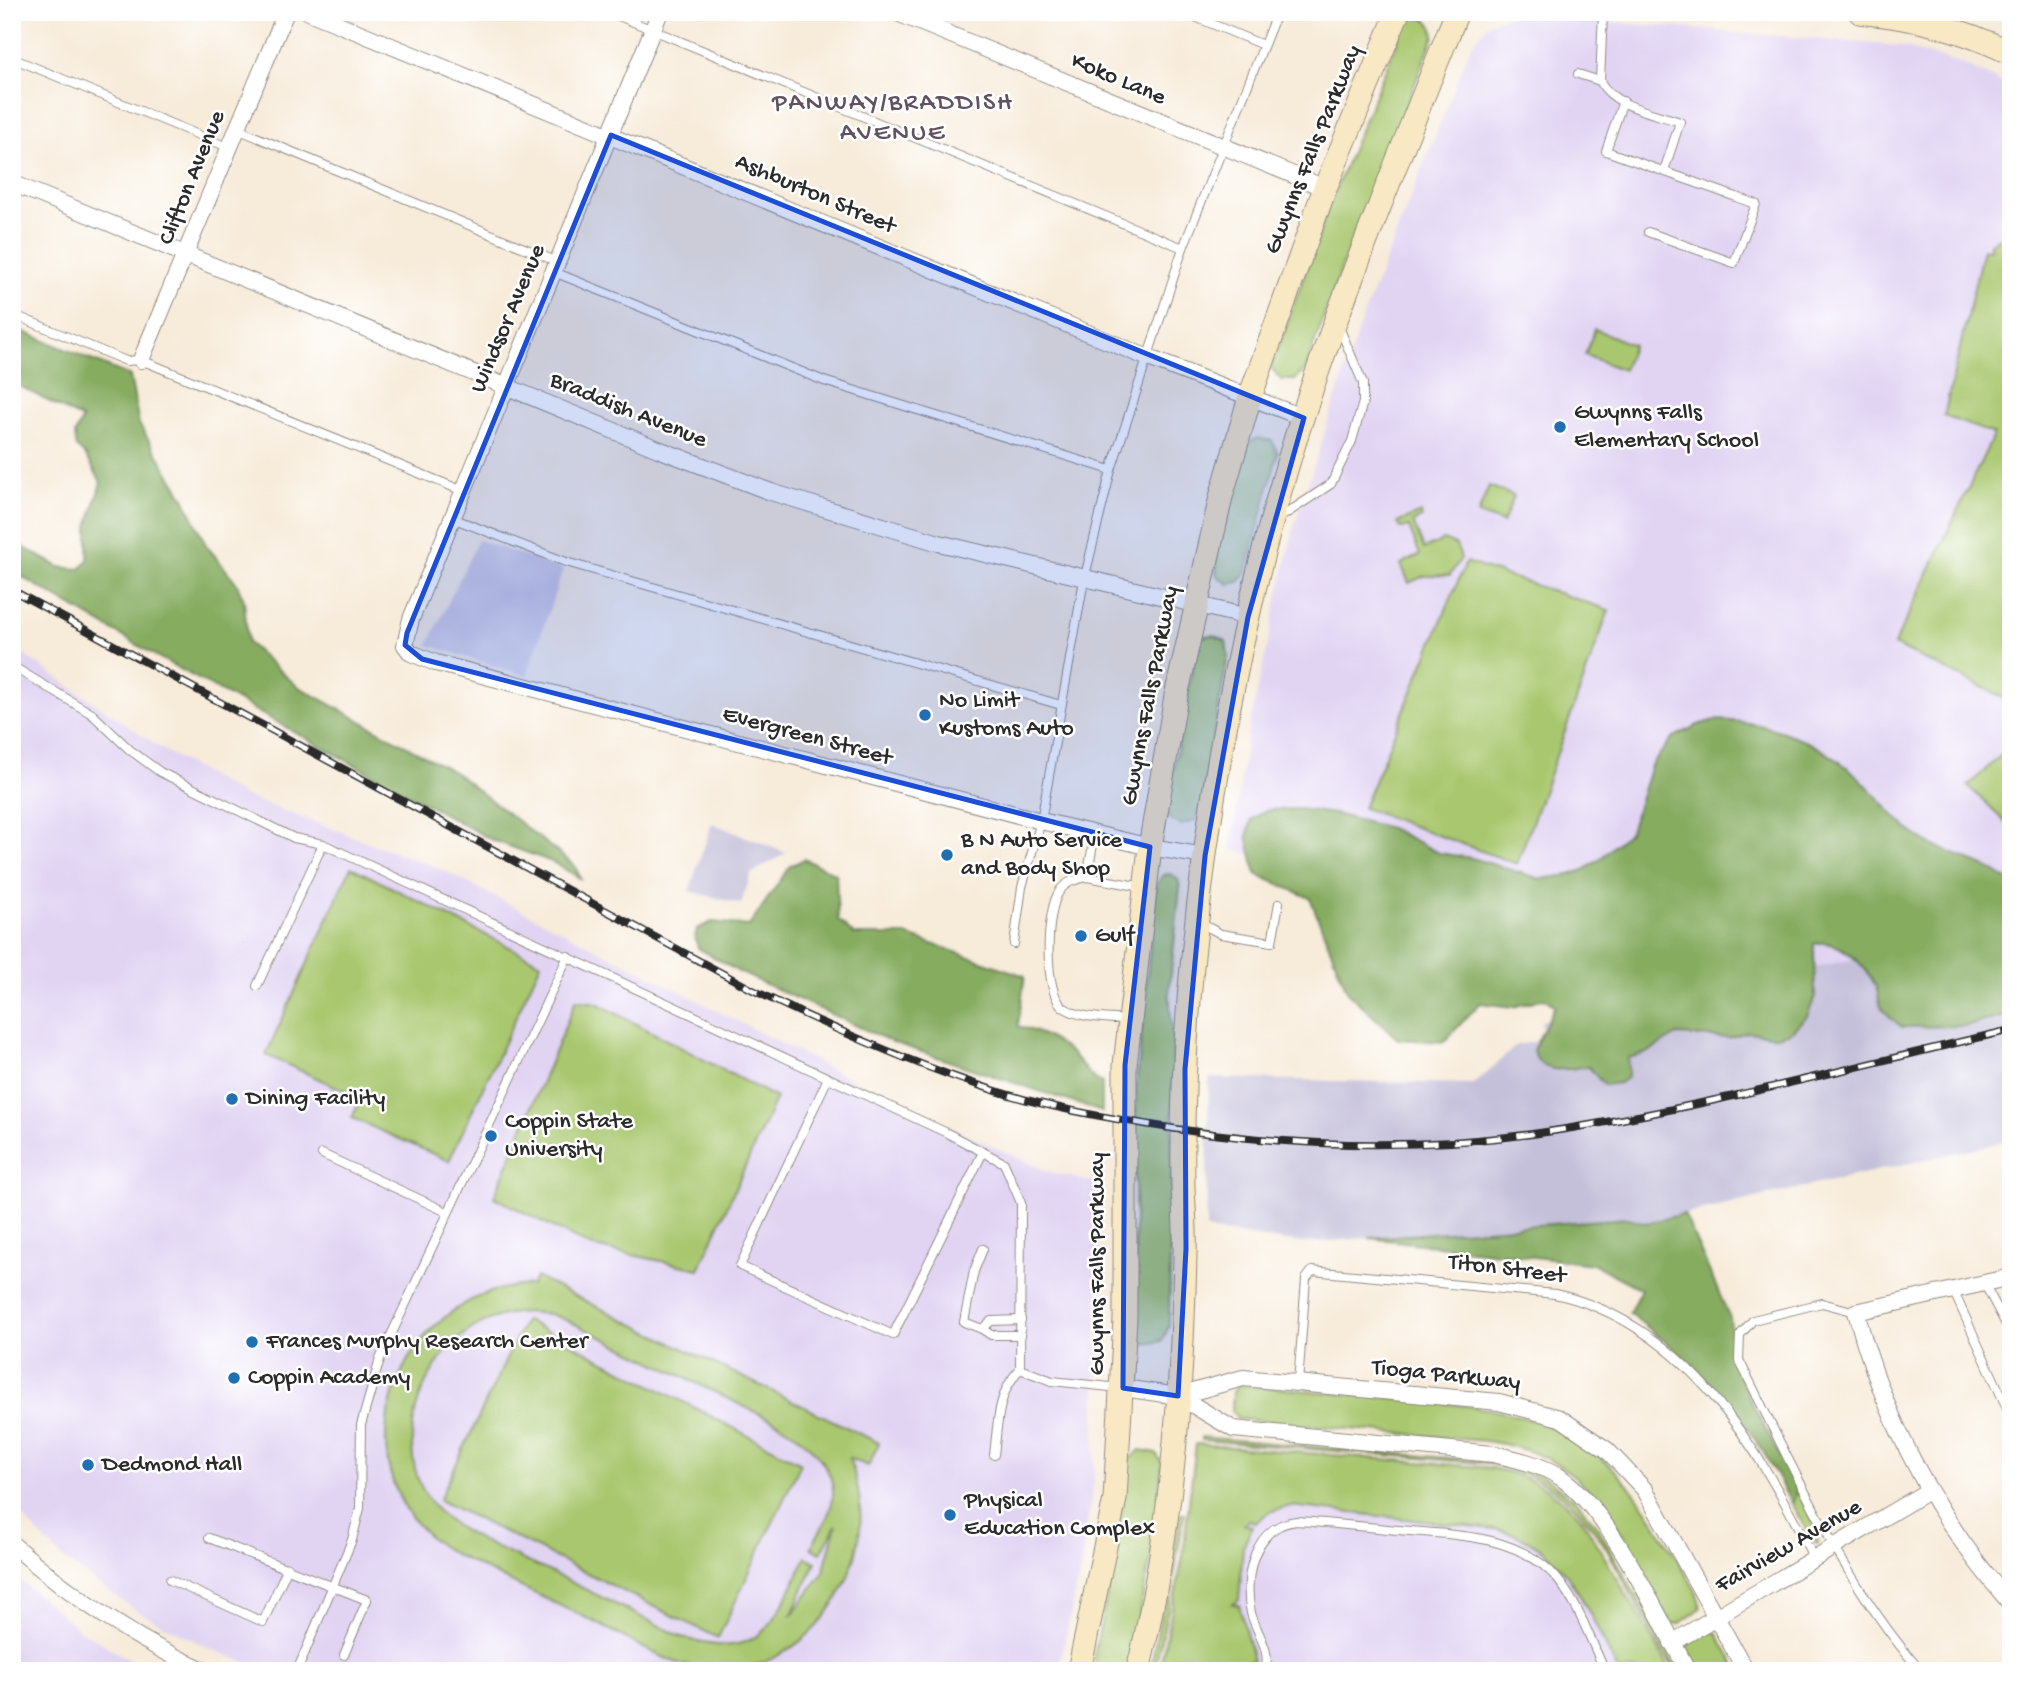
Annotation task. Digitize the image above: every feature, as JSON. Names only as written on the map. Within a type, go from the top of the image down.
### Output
[{"type":"main road","name":"Gwynns Falls Parkway","points":[[1079,1671],[1115,1499],[1123,1388],[1125,1077],[1130,1020],[1150,848],[1194,605],[1250,397],[1325,188],[1398,12]]},
{"type":"main road","points":[[1138,1671],[1166,1525],[1176,1451],[1186,1250],[1185,1069],[1197,922],[1223,735],[1248,617],[1304,418],[1377,208],[1457,12]]},
{"type":"main road","points":[[1860,12],[1936,22],[1971,34],[2011,53]]},
{"type":"street","name":"Clifton Avenue","points":[[141,360],[286,12]]},
{"type":"street","name":"Ashburton Street","points":[[309,12],[1146,357],[1304,418]]},
{"type":"street","name":"Windsor Avenue","points":[[405,645],[411,618],[660,12]]},
{"type":"street","name":"Koko Lane","points":[[895,12],[1325,188]]},
{"type":"street","name":"Braddish Avenue","points":[[12,183],[681,458],[802,503],[939,543],[1084,580],[1248,617]]},
{"type":"street","name":"Evergreen Street","points":[[405,645],[411,653],[436,663],[1041,821],[1150,848],[1205,856]]},
{"type":"street","points":[[2011,1277],[1856,1312],[1881,1393],[1901,1440],[1928,1491],[1955,1535],[2011,1604]]},
{"type":"street","name":"Tioga Parkway","points":[[1178,1396],[1243,1378],[1499,1402],[1560,1418],[1607,1450],[1645,1490],[1746,1671]]},
{"type":"street","name":"Tioga Parkway","points":[[1123,1388],[1178,1396],[1233,1430],[1493,1454],[1519,1459],[1559,1477],[1601,1521],[1688,1671]]},
{"type":"street","name":"Fairview Avenue","points":[[1672,1643],[1928,1491]]},
{"type":"street","points":[[12,1544],[94,1610],[151,1644],[206,1671]]},
{"type":"lane","points":[[609,12],[1183,248]]},
{"type":"lane","points":[[1183,12],[1263,45]]},
{"type":"lane","points":[[1014,944],[1022,887],[1041,821],[1084,580],[1111,470],[1183,248],[1277,12]]},
{"type":"lane","points":[[1603,12],[1600,81],[1605,90],[1623,101],[1680,122],[1664,171]]},
{"type":"lane","points":[[12,58],[229,148]]},
{"type":"lane","points":[[1578,74],[1600,81]]},
{"type":"lane","points":[[1623,101],[1606,151],[1756,204],[1734,262],[1648,233]]},
{"type":"lane","points":[[237,129],[824,381],[1111,470]]},
{"type":"lane","points":[[12,314],[126,361],[141,360],[463,491]]},
{"type":"lane","points":[[1273,523],[1331,484],[1352,441],[1363,402],[1363,383],[1336,321]]},
{"type":"lane","points":[[452,518],[578,565],[1062,705]]},
{"type":"lane","points":[[12,666],[92,714],[130,750],[160,772],[294,838],[323,844],[568,956],[1004,1163],[1021,1203],[1020,1369],[1008,1382],[1002,1396],[993,1455]]},
{"type":"lane","points":[[1087,877],[1095,834]]},
{"type":"lane","points":[[257,986],[323,844]]},
{"type":"lane","points":[[1130,1020],[1093,1017],[1060,1005],[1049,981],[1054,903],[1060,890],[1070,882],[1087,877],[1145,888]]},
{"type":"lane","points":[[1197,922],[1221,934],[1272,942],[1279,902]]},
{"type":"lane","points":[[296,1671],[352,1540],[360,1508],[362,1425],[368,1393],[380,1359],[568,956]]},
{"type":"lane","points":[[828,1078],[740,1266],[893,1335],[983,1152]]},
{"type":"lane","points":[[322,1153],[447,1212]]},
{"type":"lane","points":[[983,1248],[974,1271],[964,1322],[991,1335],[1021,1335]]},
{"type":"lane","name":"Titon Street","points":[[1298,1383],[1306,1279],[1312,1271],[1555,1294],[1583,1300],[1645,1332],[1679,1359],[1712,1395],[1750,1444],[1814,1559]]},
{"type":"lane","points":[[1984,1283],[2011,1334]]},
{"type":"lane","points":[[1953,1290],[2011,1417]]},
{"type":"lane","points":[[1856,1312],[1822,1303],[1753,1320],[1740,1335],[1739,1360],[1834,1547],[1905,1652],[1921,1671]]},
{"type":"lane","points":[[982,1329],[991,1321],[1021,1320]]},
{"type":"lane","points":[[1020,1369],[1052,1381],[1123,1388]]},
{"type":"lane","points":[[1265,1671],[1267,1656],[1251,1614],[1253,1557],[1262,1539],[1273,1528],[1297,1521],[1462,1536],[1517,1549],[1552,1574],[1567,1594],[1605,1671]]},
{"type":"lane","points":[[209,1538],[367,1600],[344,1655]]},
{"type":"lane","points":[[170,1580],[262,1622],[288,1567]]},
{"type":"lane","points":[[1905,1652],[1912,1671]]},
{"type":"highlighted area","points":[[611,135],[1304,418],[1248,617],[1205,856],[1185,1069],[1186,1249],[1178,1396],[1123,1388],[1125,1065],[1150,847],[422,659],[405,645],[407,633]]},
{"type":"shaded area","name":"Gwynns Falls Elementary School","points":[[1515,14],[1899,46],[1960,63],[2011,87],[2011,962],[1611,1009],[1604,954],[1231,849],[1247,737],[1293,530],[1360,324],[1471,46],[1489,23]]},
{"type":"shaded area","points":[[478,540],[563,569],[527,676],[428,645]]},
{"type":"shaded area","name":"Coppin State University","points":[[12,647],[167,752],[244,796],[443,870],[891,1100],[1047,1171],[1100,1184],[1094,1478],[1080,1571],[1058,1671],[265,1671],[204,1646],[135,1610],[60,1556],[12,1506]]},
{"type":"shaded area","points":[[712,823],[786,853],[751,874],[741,904],[689,891]]},
{"type":"shaded area","points":[[1886,953],[2011,962],[2011,1140],[1647,1223],[1628,1218],[1303,1243],[1206,1230],[1209,1078],[1474,1084],[1517,1045],[1544,1040],[1541,1021]]},
{"type":"shaded area","points":[[1196,1444],[1491,1468],[1513,1473],[1541,1485],[1569,1505],[1583,1520],[1671,1671],[1159,1671],[1182,1562]]},
{"type":"shaded area","points":[[12,1574],[80,1630],[148,1671],[12,1671]]},
{"type":"green space","points":[[1414,17],[1428,22],[1433,28],[1434,36],[1349,247],[1305,370],[1295,380],[1282,380],[1271,368],[1334,193],[1405,23]]},
{"type":"green space","points":[[2011,235],[2011,701],[1894,645],[1994,434],[1944,416],[1983,249],[1990,250],[1990,243]]},
{"type":"green space","points":[[12,327],[130,376],[139,424],[184,498],[206,545],[236,582],[244,600],[248,643],[297,686],[456,773],[575,866],[580,878],[552,862],[490,839],[156,656],[12,571],[12,541],[59,567],[80,569],[88,560],[88,527],[101,482],[86,456],[76,447],[75,434],[82,419],[12,382]]},
{"type":"green space","points":[[1595,329],[1633,345],[1623,370],[1585,355]]},
{"type":"green space","points":[[1257,438],[1272,441],[1278,453],[1246,573],[1239,582],[1228,584],[1217,576],[1218,547],[1249,442]]},
{"type":"green space","points":[[1489,486],[1514,496],[1503,523],[1478,514]]},
{"type":"green space","points":[[1421,513],[1422,518],[1413,522],[1424,549],[1443,540],[1456,545],[1461,558],[1450,575],[1424,576],[1409,583],[1401,564],[1420,555],[1409,527],[1400,528],[1397,523]]},
{"type":"green space","points":[[1466,562],[1609,610],[1517,864],[1363,808]]},
{"type":"green space","points":[[1213,635],[1226,641],[1228,656],[1200,810],[1195,821],[1181,825],[1169,819],[1166,809],[1197,643],[1204,636]]},
{"type":"green space","points":[[1715,720],[1768,727],[1818,748],[1857,776],[1898,820],[1916,835],[1939,848],[1988,868],[2011,883],[2011,1015],[1964,1026],[1902,1027],[1882,1008],[1876,987],[1858,962],[1842,949],[1823,943],[1814,944],[1815,998],[1807,1016],[1792,1031],[1778,1036],[1747,1032],[1729,1038],[1677,1035],[1646,1053],[1628,1058],[1628,1077],[1619,1083],[1604,1085],[1588,1066],[1572,1069],[1548,1068],[1537,1059],[1533,1050],[1555,1006],[1544,998],[1513,1007],[1480,1003],[1444,1042],[1398,1039],[1348,993],[1310,898],[1256,874],[1247,836],[1252,819],[1266,810],[1299,809],[1334,814],[1390,828],[1439,853],[1472,858],[1541,879],[1570,875],[1584,870],[1600,859],[1630,831],[1651,766],[1672,738]]},
{"type":"green space","points":[[2011,746],[2011,828],[1968,786]]},
{"type":"green space","points":[[804,859],[836,874],[838,920],[854,935],[906,935],[1025,976],[1018,1026],[1061,1045],[1089,1074],[1102,1083],[1102,1112],[892,1042],[739,972],[698,948],[695,938],[697,929],[712,922],[749,926],[790,866]]},
{"type":"green space","points":[[351,867],[541,963],[449,1161],[352,1118],[361,1098],[266,1055]]},
{"type":"green space","points":[[1171,874],[1178,879],[1180,887],[1169,992],[1173,1046],[1169,1326],[1162,1341],[1146,1344],[1134,1335],[1136,1090],[1156,885],[1163,875]]},
{"type":"green space","points":[[576,1000],[597,1003],[776,1098],[699,1269],[590,1246],[494,1197]]},
{"type":"green space","points":[[1684,1214],[1730,1318],[1734,1354],[1745,1389],[1797,1489],[1792,1505],[1760,1447],[1728,1404],[1681,1355],[1629,1313],[1641,1289],[1593,1264],[1369,1238],[1628,1218],[1647,1223]]},
{"type":"green space","points":[[536,1277],[879,1443],[868,1466],[849,1458],[859,1495],[860,1530],[852,1566],[845,1583],[823,1618],[809,1634],[792,1647],[753,1666],[732,1670],[688,1666],[651,1652],[454,1554],[415,1522],[393,1482],[386,1438],[393,1394],[413,1353],[443,1319],[483,1295],[531,1285]],"holes":[[[512,1313],[550,1314],[780,1424],[817,1454],[829,1474],[833,1497],[827,1517],[811,1548],[821,1553],[836,1525],[823,1573],[791,1616],[816,1562],[806,1557],[786,1600],[764,1631],[749,1640],[732,1645],[710,1644],[682,1637],[481,1540],[455,1526],[431,1502],[421,1486],[412,1449],[416,1411],[430,1375],[448,1349],[483,1322]]]},
{"type":"green space","points":[[525,1320],[801,1463],[718,1638],[439,1500]]},
{"type":"green space","points":[[1238,1385],[1447,1403],[1522,1417],[1555,1429],[1585,1446],[1613,1469],[1639,1499],[1686,1573],[1701,1608],[1679,1624],[1671,1623],[1629,1545],[1599,1501],[1563,1468],[1541,1456],[1485,1441],[1238,1419],[1232,1411],[1233,1392]]},
{"type":"green space","points":[[1201,1437],[1509,1463],[1546,1478],[1577,1501],[1599,1529],[1678,1671],[1660,1648],[1604,1544],[1589,1522],[1571,1503],[1550,1487],[1525,1474],[1493,1464],[1201,1440]]},
{"type":"green space","points":[[1196,1444],[1491,1468],[1530,1480],[1553,1493],[1583,1520],[1671,1671],[1618,1671],[1572,1583],[1540,1548],[1519,1536],[1494,1529],[1291,1506],[1269,1512],[1255,1523],[1250,1519],[1244,1524],[1252,1526],[1243,1547],[1239,1600],[1232,1604],[1239,1605],[1253,1661],[1248,1661],[1244,1671],[1159,1671],[1182,1562]]},
{"type":"green space","points":[[1140,1450],[1156,1453],[1162,1463],[1153,1548],[1128,1668],[1126,1671],[1097,1671],[1094,1656],[1114,1560],[1128,1460]]},
{"type":"green space","points":[[1797,1489],[1818,1532],[1818,1544],[1813,1542],[1792,1505]]},
{"type":"green space","points":[[1180,1513],[1184,1513],[1169,1605],[1154,1671],[1150,1671]]},
{"type":"green space","points":[[1707,1631],[1717,1633],[1738,1671],[1698,1671],[1687,1645]]},
{"type":"railway","points":[[12,590],[753,990],[901,1057],[1011,1096],[1068,1110],[1196,1132],[1298,1142],[1400,1144],[1502,1138],[1668,1110],[2011,1030]]},
{"type":"place","name":"Gwynns Falls Elementary School","points":[[1560,427]]},
{"type":"place","name":"No Limit Kustoms Auto","points":[[925,715]]},
{"type":"place","name":"B N Auto Service and Body Shop","points":[[947,855]]},
{"type":"place","name":"Gulf","points":[[1081,936]]},
{"type":"place","name":"Dining Facility","points":[[232,1099]]},
{"type":"place","name":"Coppin State University","points":[[491,1136]]},
{"type":"place","name":"Frances Murphy Research Center","points":[[252,1342]]},
{"type":"place","name":"Coppin Academy","points":[[234,1378]]},
{"type":"place","name":"Dedmond Hall","points":[[88,1465]]},
{"type":"place","name":"Physical Education Complex","points":[[950,1515]]},
{"type":"district","name":"PANWAY/BRADDISH AVENUE","points":[[893,119]]}]
